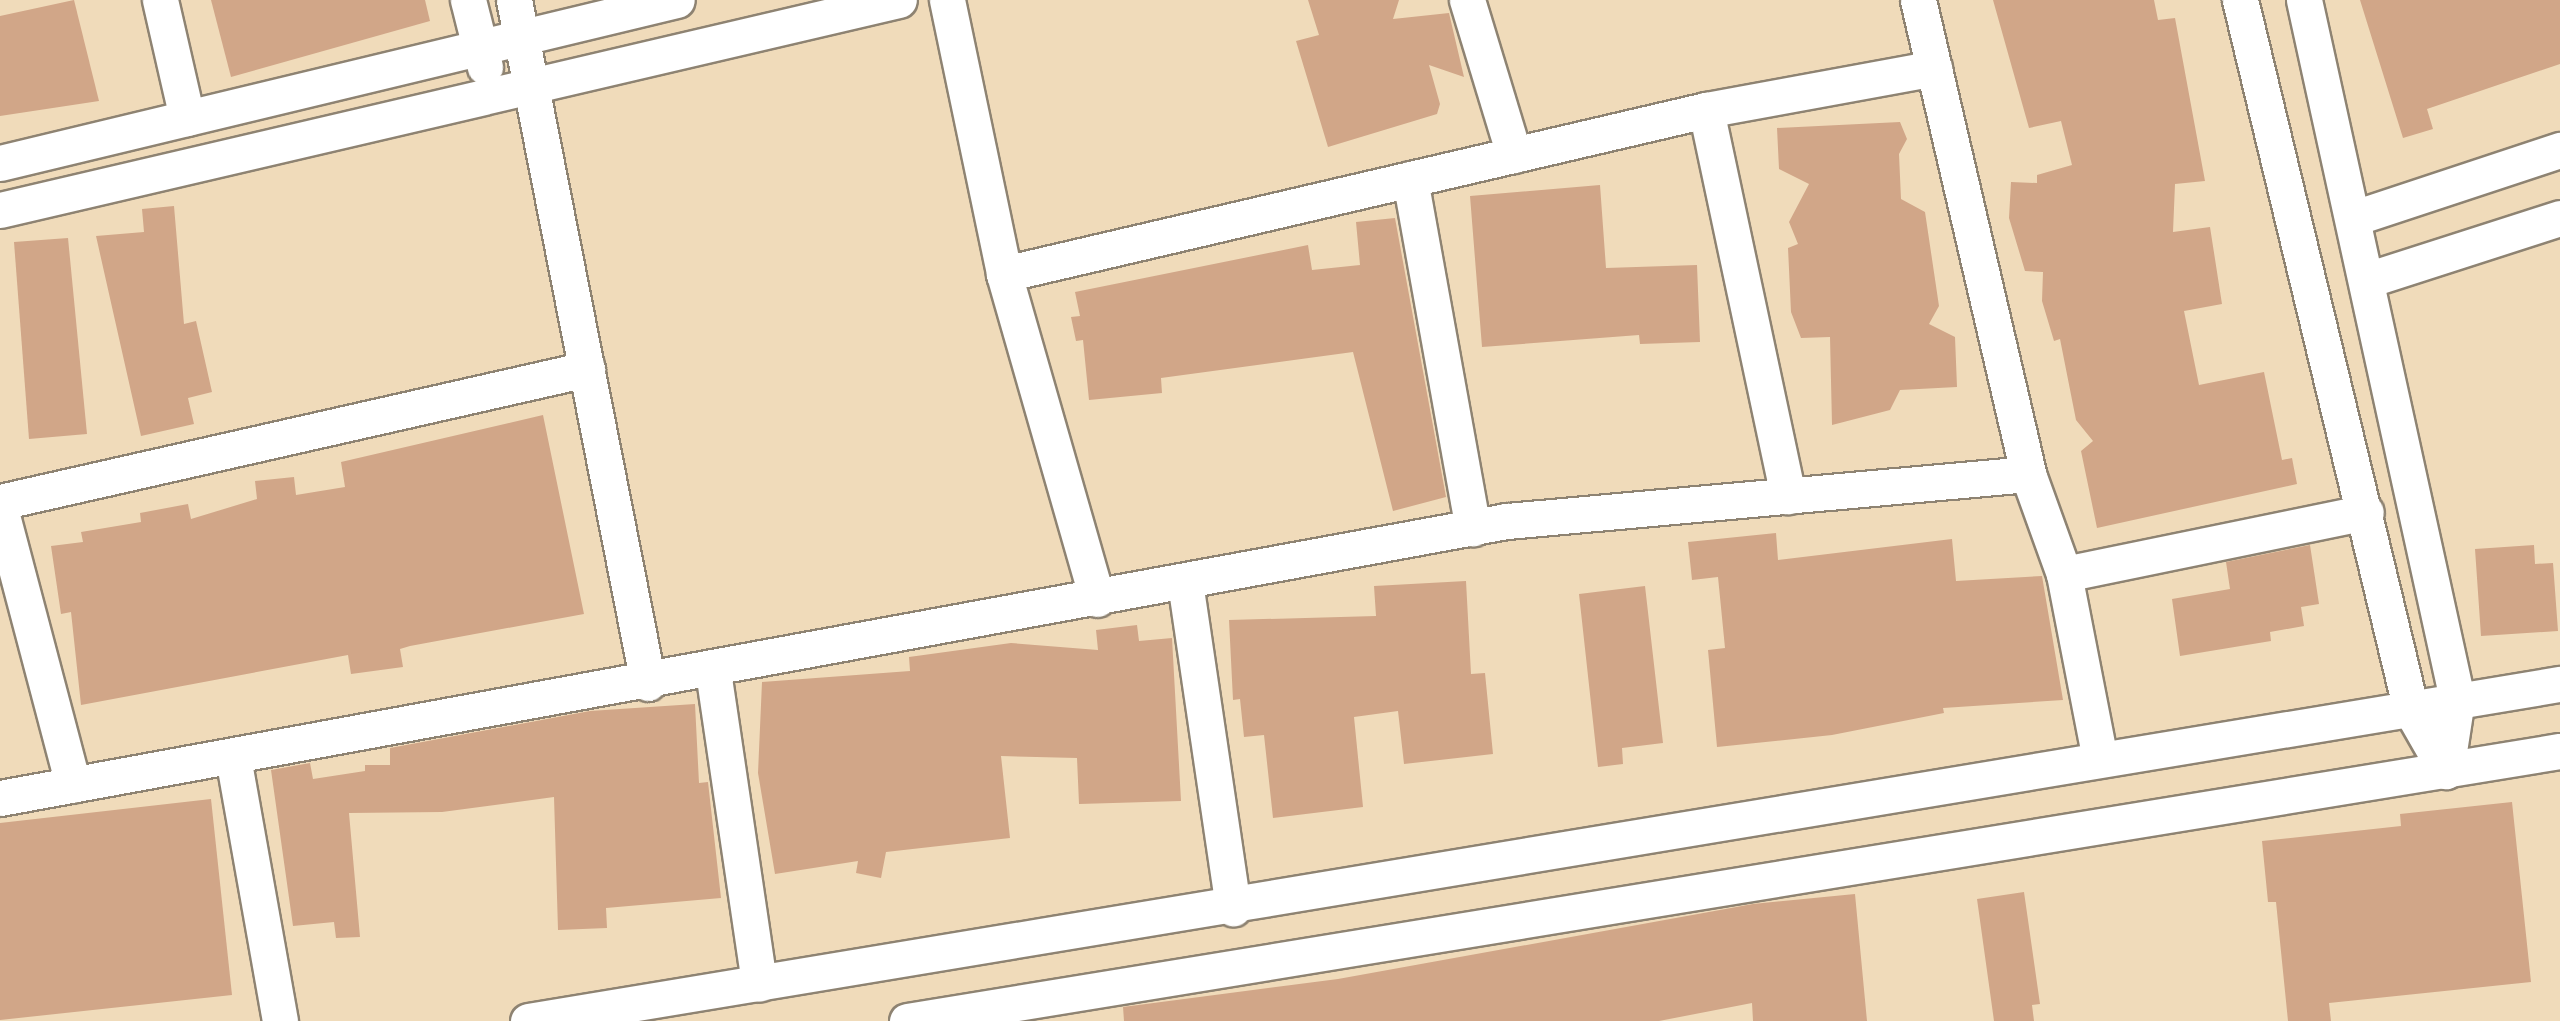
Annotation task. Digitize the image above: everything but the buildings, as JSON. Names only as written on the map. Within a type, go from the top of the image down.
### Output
[{"type":"street","points":[[160,0],[187,118]]},
{"type":"street","points":[[468,0],[491,94]]},
{"type":"street","points":[[514,0],[534,84],[648,684]]},
{"type":"street","points":[[0,163],[678,0]]},
{"type":"street","points":[[0,210],[899,0]]},
{"type":"street","points":[[947,0],[1004,274],[1097,599]]},
{"type":"street","points":[[1468,0],[1514,155]]},
{"type":"street","points":[[1918,0],[2028,474],[2064,574],[2100,759]]},
{"type":"street","points":[[2240,0],[2366,512],[2410,710],[2446,771]]},
{"type":"street","points":[[2304,0],[2458,699],[2446,771]]},
{"type":"street","points":[[1004,274],[1706,110],[1934,68]]},
{"type":"street","points":[[1706,110],[1788,496]]},
{"type":"street","points":[[2354,218],[2560,150]]},
{"type":"street","points":[[1410,179],[1472,528]]},
{"type":"street","points":[[2367,280],[2560,218]]},
{"type":"street","points":[[73,785],[0,505],[587,369]]},
{"type":"street","points":[[0,798],[648,684],[1472,528],[2028,474]]},
{"type":"street","points":[[2064,574],[2366,512]]},
{"type":"street","points":[[1185,582],[1233,908]]},
{"type":"street","points":[[713,671],[759,984]]},
{"type":"street","points":[[528,1021],[1233,908],[2560,684]]},
{"type":"street","points":[[907,1021],[2560,752]]},
{"type":"street","points":[[233,756],[280,1021]]}]
